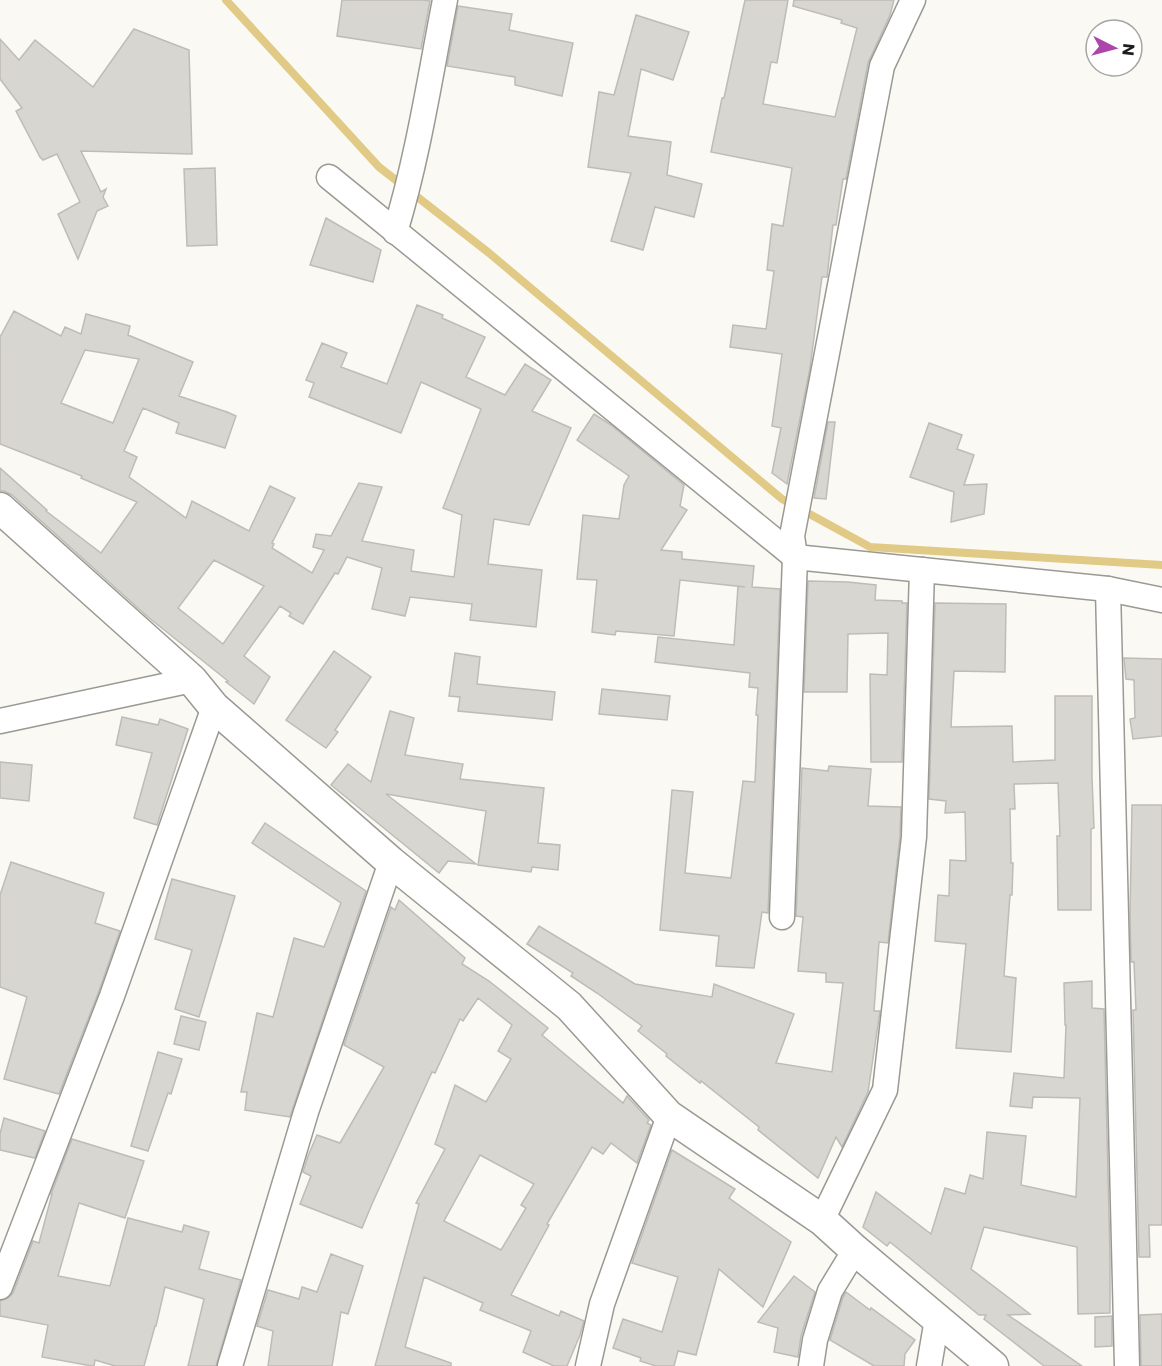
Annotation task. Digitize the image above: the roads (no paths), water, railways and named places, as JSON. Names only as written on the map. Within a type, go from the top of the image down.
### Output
[{"type":"street","points":[[395,232],[414,160],[445,0]]},
{"type":"street","points":[[782,918],[793,547],[798,499],[882,66],[913,0]]},
{"type":"street","points":[[329,177],[395,232],[793,547],[922,570],[1108,589],[1162,600]]},
{"type":"street","points":[[0,508],[192,680],[214,707],[391,862],[569,1006],[669,1116],[822,1220],[993,1366]]},
{"type":"street","points":[[822,1220],[885,1090],[914,837],[922,570]]},
{"type":"street","points":[[1108,589],[1127,1366]]},
{"type":"street","points":[[0,721],[192,680]]},
{"type":"street","points":[[0,1287],[112,996],[214,707]]},
{"type":"street","points":[[230,1366],[306,1112],[391,862]]},
{"type":"street","points":[[588,1366],[602,1304],[669,1116]]},
{"type":"street","points":[[811,1366],[815,1340],[830,1291],[855,1250]]},
{"type":"street","points":[[929,1366],[937,1319]]},
{"type":"waterway","points":[[226,0],[379,167],[489,253],[782,499],[870,547],[1162,565]]}]
